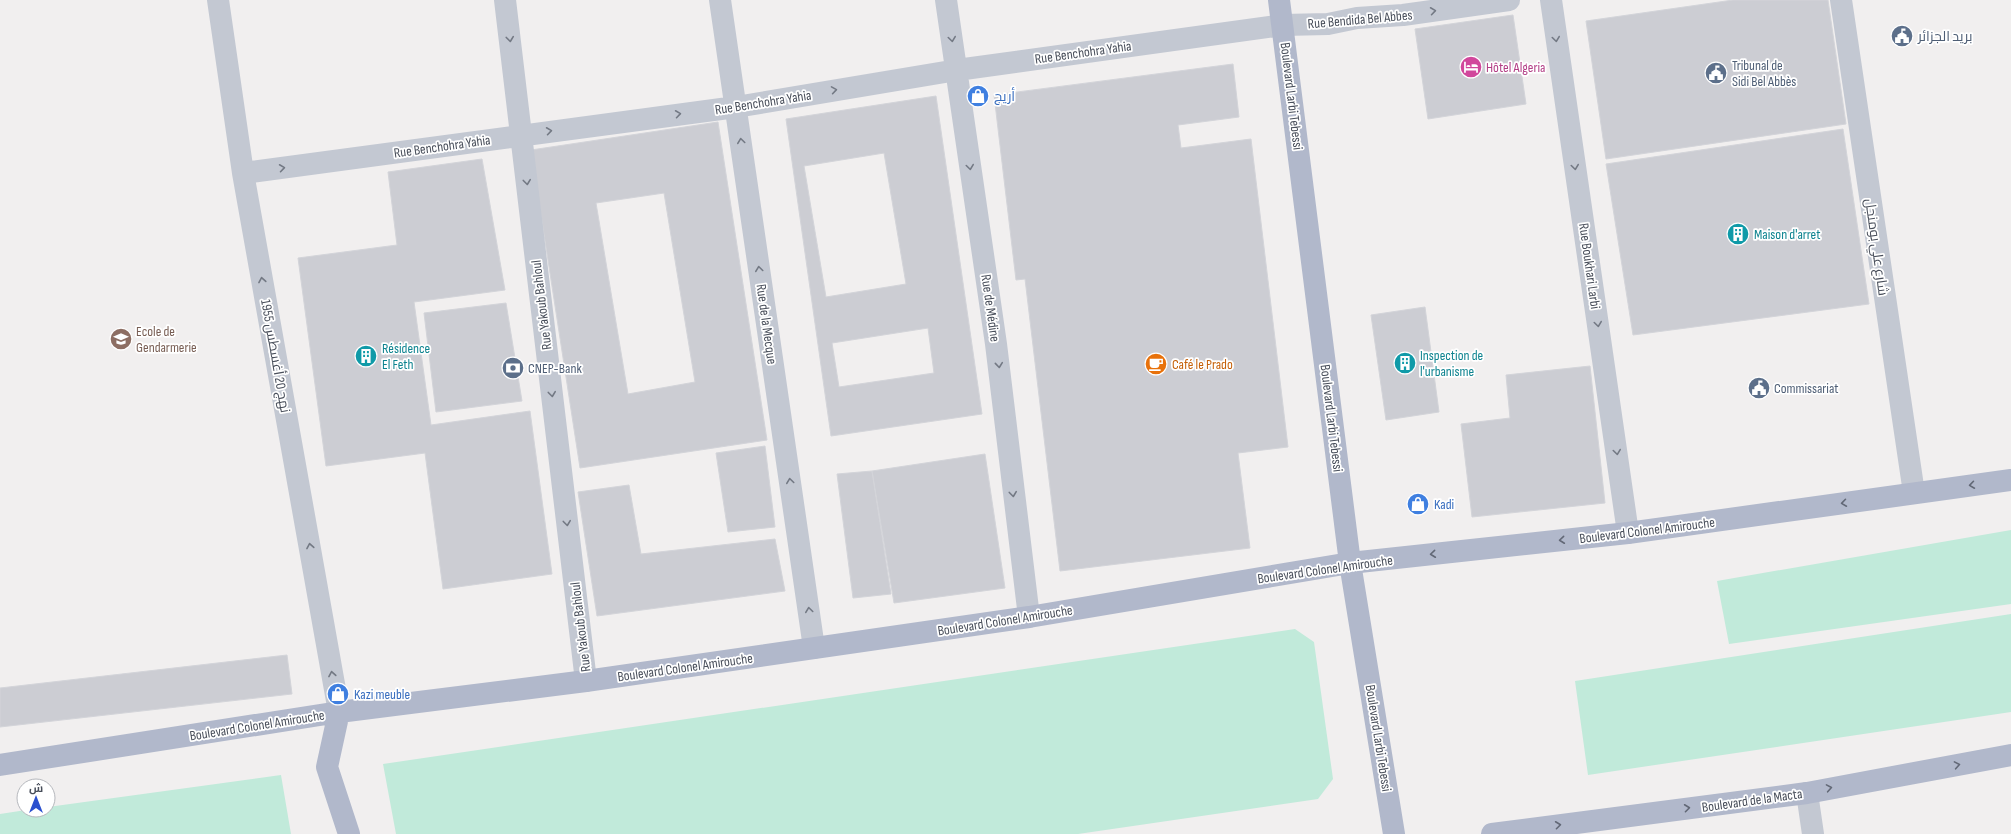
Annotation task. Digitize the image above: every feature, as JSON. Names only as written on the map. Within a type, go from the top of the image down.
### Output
[{"type":"main road","name":"Boulevard Larbi Tebessi","points":[[1279,0],[1350,563],[1394,834]]},
{"type":"main road","name":"Boulevard Colonel Amirouche","points":[[0,765],[339,712],[586,681],[1029,617],[1350,563],[1628,533],[2011,480]]},
{"type":"main road","points":[[339,712],[327,767],[349,834]]},
{"type":"main road","name":"Boulevard de la Macta","points":[[1492,834],[1807,792],[2011,755]]},
{"type":"street","name":"نهج 20 أغسطس 1955","points":[[218,0],[243,173],[339,712]]},
{"type":"street","name":"Rue Yakoub Bahloul","points":[[505,0],[586,681]]},
{"type":"street","name":"Rue de la Mecque","points":[[720,0],[814,648]]},
{"type":"street","name":"Rue de Médine","points":[[946,0],[996,344],[1029,617]]},
{"type":"street","name":"Rue Bendida Bel Abbes","points":[[1283,24],[1328,24],[1357,18],[1403,15],[1509,0]]},
{"type":"street","name":"Rue Boukhari Larbi","points":[[1551,0],[1628,533]]},
{"type":"street","name":"شارع علي بومنجل","points":[[1841,0],[1914,493]]},
{"type":"street","name":"Rue Benchohra Yahia","points":[[243,173],[736,107],[957,70],[1283,24]]},
{"type":"street","points":[[1807,792],[1812,834]]},
{"type":"green space","points":[[2011,530],[2011,604],[1729,644],[1717,581]]},
{"type":"green space","points":[[2011,614],[2011,712],[1588,775],[1575,681]]},
{"type":"green space","points":[[1295,629],[1314,642],[1333,779],[1318,799],[1078,834],[396,834],[383,764]]},
{"type":"green space","points":[[281,775],[291,834],[0,834],[0,814],[16,812],[16,818],[56,818],[56,806]]},
{"type":"building","name":"Tribunal de Sidi Bel Abbès","points":[[1733,0],[1828,0],[1846,124],[1606,159],[1586,21]]},
{"type":"building","name":"Hôtel Algeria","points":[[1513,15],[1526,104],[1428,119],[1415,29]]},
{"type":"building","name":"Café le Prado","points":[[1233,64],[1239,117],[1178,125],[1181,148],[1251,139],[1288,447],[1238,453],[1250,548],[1060,571],[1025,279],[1016,280],[994,95]]},
{"type":"building","points":[[936,96],[982,414],[831,436],[786,119]],"holes":[[[884,153],[906,284],[826,297],[804,166]],[[928,328],[934,373],[839,387],[832,343]]]},
{"type":"building","points":[[718,122],[767,440],[580,468],[531,150]],"holes":[[[664,193],[695,382],[628,394],[596,203]]]},
{"type":"building","name":"Maison d'arret","points":[[1843,129],[1869,304],[1633,335],[1606,164]]},
{"type":"building","name":"Résidence El Feth","points":[[482,159],[505,290],[414,302],[431,425],[530,411],[552,574],[443,589],[425,453],[326,466],[298,258],[397,245],[388,172]]},
{"type":"building","points":[[506,303],[522,401],[436,412],[424,313]]},
{"type":"building","name":"Inspection de l'urbanisme","points":[[1425,307],[1439,412],[1386,420],[1371,315]]},
{"type":"building","points":[[1590,366],[1605,503],[1472,517],[1461,424],[1510,418],[1506,375]]},
{"type":"building","points":[[765,446],[775,527],[728,532],[716,453]]},
{"type":"building","points":[[985,454],[1005,588],[894,603],[872,471]]},
{"type":"building","points":[[872,471],[891,594],[853,598],[837,474]]},
{"type":"building","points":[[629,485],[641,554],[775,539],[785,591],[597,616],[578,492]]},
{"type":"building","points":[[287,655],[292,694],[0,727],[0,688]]},
{"type":"place","name":"بريد الجزائر","points":[[1902,36]]},
{"type":"place","name":"Hôtel Algeria","points":[[1471,67]]},
{"type":"place","name":"Tribunal de Sidi Bel Abbès","points":[[1716,73]]},
{"type":"place","name":"أريج","points":[[978,96]]},
{"type":"place","name":"Maison d'arret","points":[[1738,234]]},
{"type":"place","name":"Ecole de Gendarmerie","points":[[121,339]]},
{"type":"place","name":"Résidence El Feth","points":[[366,356]]},
{"type":"place","name":"Inspection de l'urbanisme","points":[[1405,363]]},
{"type":"place","name":"Café le Prado","points":[[1156,364]]},
{"type":"place","name":"CNEP-Bank","points":[[513,368]]},
{"type":"place","name":"Commissariat","points":[[1759,388]]},
{"type":"place","name":"Kadi","points":[[1418,504]]},
{"type":"place","name":"Kazi meuble","points":[[338,694]]}]
